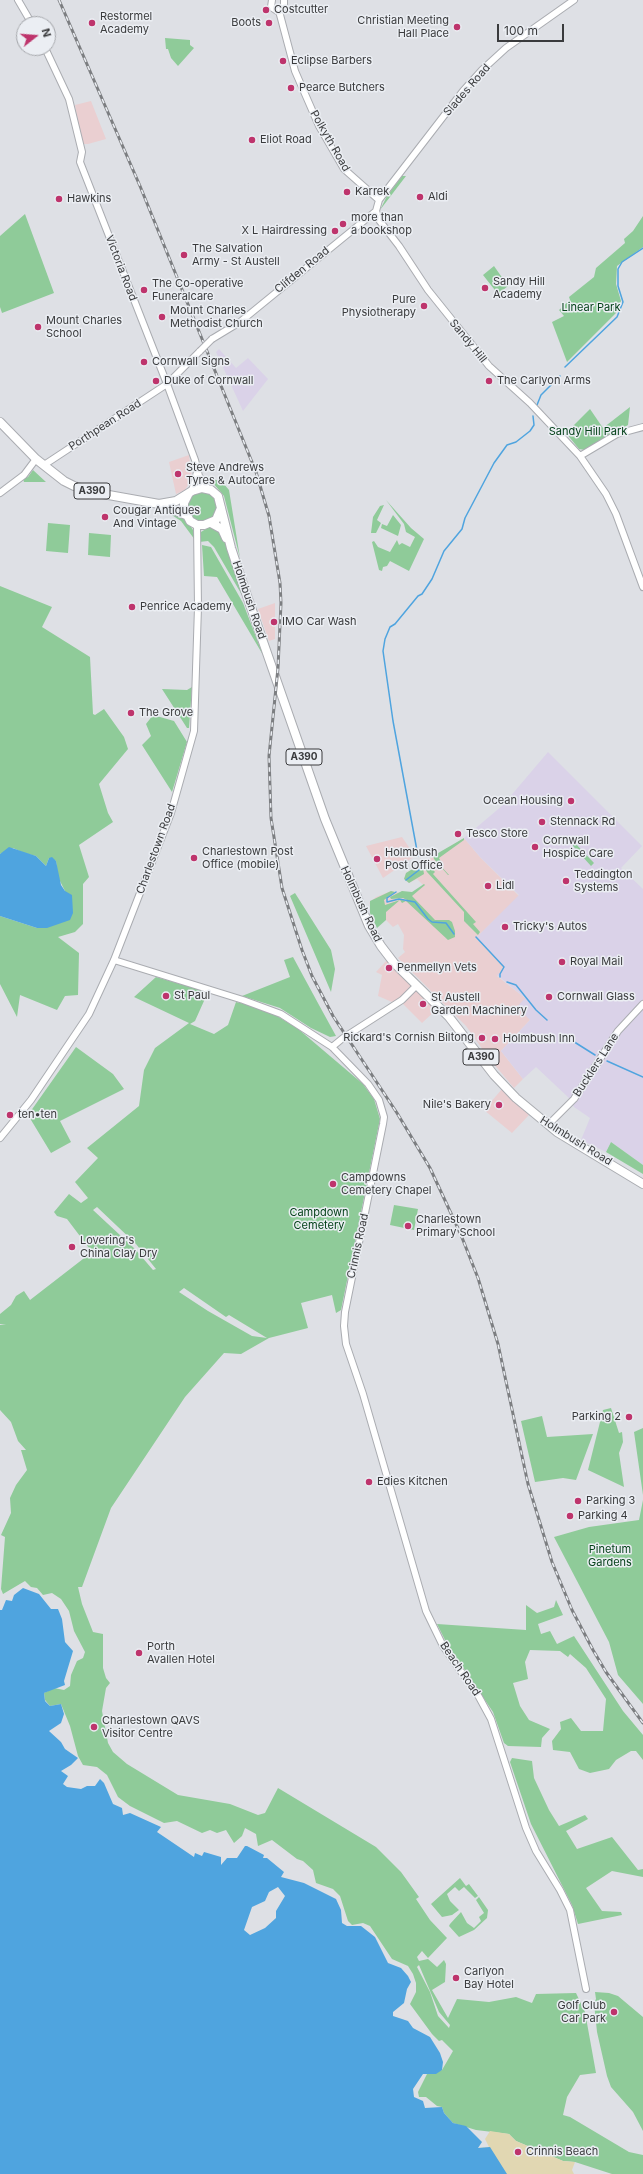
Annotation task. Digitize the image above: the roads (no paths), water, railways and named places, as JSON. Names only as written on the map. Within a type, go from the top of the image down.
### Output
[{"type":"highway","name":"A390","points":[[0,422],[35,461],[44,465],[74,486],[159,504],[186,515],[190,521],[197,525]]},
{"type":"highway","name":"A390","points":[[0,428],[35,461],[65,485],[92,496],[132,502],[145,502]]},
{"type":"highway","name":"A390","points":[[159,504],[176,501],[191,492],[207,488],[218,496],[231,548]]},
{"type":"highway","points":[[186,515],[184,503],[191,492]]},
{"type":"highway","points":[[197,525],[211,523],[219,515],[221,505]]},
{"type":"highway","name":"A390","points":[[211,523],[222,529],[231,548]]},
{"type":"highway","name":"Holmbush Road","points":[[231,548],[325,820],[349,881],[378,941],[394,963],[449,1017],[505,1087],[548,1125],[643,1184]]},
{"type":"street","points":[[18,0],[27,16]]},
{"type":"street","points":[[272,0],[271,7],[280,11],[284,7],[284,0]]},
{"type":"street","name":"Slades Road","points":[[380,200],[458,97],[482,70],[506,48],[574,0]]},
{"type":"street","name":"Polkyth Road","points":[[280,11],[295,71],[319,126],[344,169],[380,200]]},
{"type":"street","name":"Victoria Road","points":[[49,56],[70,99],[82,152],[80,162],[198,471],[207,488]]},
{"type":"street","points":[[376,211],[380,200]]},
{"type":"street","name":"Clifden Road","points":[[166,384],[212,339],[240,322],[376,211]]},
{"type":"street","name":"Sandy Hill","points":[[376,211],[379,220],[399,246],[428,290],[489,366],[530,403],[580,456],[606,494],[616,514],[643,587]]},
{"type":"street","name":"Porthpean Road","points":[[44,465],[166,384]]},
{"type":"street","points":[[580,456],[617,434],[643,427]]},
{"type":"street","points":[[0,493],[12,486],[35,461]]},
{"type":"street","points":[[191,492],[198,471]]},
{"type":"street","name":"Charlestown Road","points":[[0,1138],[20,1114],[82,1024],[114,960],[171,812],[194,731],[198,601],[197,525]]},
{"type":"street","name":"Crinnis Road","points":[[114,960],[243,1000],[281,1014],[332,1047],[368,1084],[379,1100],[384,1117],[345,1312],[344,1326],[346,1344]]},
{"type":"street","points":[[332,1047],[343,1038],[402,1000],[417,985]]},
{"type":"street","name":"Bucklers Lane","points":[[548,1125],[574,1099],[618,1030],[643,1004]]},
{"type":"street","name":"Beach Road","points":[[346,1344],[363,1394],[426,1611],[443,1646],[479,1697],[491,1719],[516,1803],[528,1834],[570,1910],[586,1989]]},
{"type":"water","points":[[9,847],[36,856],[46,866],[49,858],[52,857],[56,861],[61,885],[65,891],[72,895],[73,913],[70,920],[47,928],[37,928],[0,916],[0,854]]},
{"type":"water","points":[[23,1588],[39,1594],[51,1609],[58,1609],[62,1619],[65,1642],[73,1651],[64,1681],[65,1685],[44,1693],[45,1701],[50,1706],[61,1704],[64,1714],[61,1723],[49,1731],[61,1742],[65,1749],[78,1758],[71,1765],[61,1771],[68,1776],[63,1784],[67,1787],[81,1789],[87,1786],[95,1786],[100,1779],[104,1783],[113,1804],[122,1808],[123,1815],[130,1813],[161,1827],[157,1832],[194,1857],[195,1853],[202,1856],[204,1852],[221,1857],[221,1865],[227,1858],[237,1858],[245,1846],[247,1846],[264,1855],[263,1858],[267,1858],[284,1872],[281,1877],[304,1883],[336,1899],[341,1910],[342,1923],[347,1926],[361,1926],[375,1937],[388,1963],[401,1968],[411,1982],[407,1989],[404,2003],[393,2012],[393,2016],[408,2021],[413,2028],[430,2037],[440,2053],[443,2062],[442,2070],[436,2074],[423,2074],[413,2089],[414,2097],[423,2101],[425,2108],[442,2107],[444,2113],[453,2123],[466,2126],[482,2142],[478,2148],[490,2147],[507,2174],[0,2174],[0,1610],[2,1610],[6,1600],[12,1601],[14,1595]],"holes":[[[278,1887],[285,1896],[276,1911],[276,1918],[265,1928],[250,1935],[244,1930],[252,1907],[265,1901],[269,1892]]]},
{"type":"waterway","points":[[565,367],[617,317],[623,302],[618,286],[618,269],[622,262],[643,248]]},
{"type":"waterway","points":[[537,405],[541,395],[560,376]]},
{"type":"waterway","points":[[418,856],[393,721],[383,651],[385,639],[390,627],[395,624],[418,596],[422,594],[432,579],[444,551],[462,529],[465,518],[494,463],[507,445],[516,442],[530,431],[534,425],[533,416]]},
{"type":"waterway","points":[[406,880],[419,870],[420,865]]},
{"type":"waterway","points":[[396,892],[387,898],[387,902],[399,899],[415,902],[428,919],[432,922],[446,923],[454,934]]},
{"type":"waterway","points":[[476,937],[504,967],[500,977]]},
{"type":"waterway","points":[[507,982],[516,985],[536,1010],[547,1020]]},
{"type":"waterway","points":[[568,1038],[595,1055]]},
{"type":"waterway","points":[[607,1061],[643,1077]]},
{"type":"railway","points":[[59,0],[140,186],[256,472],[269,516],[280,583],[281,603],[278,668],[269,756],[271,818],[282,888],[302,950],[312,976],[333,1016],[397,1113],[430,1168],[461,1235],[478,1278],[498,1344],[528,1484],[552,1562],[572,1610],[593,1650],[606,1672],[643,1723]]},
{"type":"place","name":"Costcutter","points":[[266,10]]},
{"type":"place","name":"Restormel Academy","points":[[92,23]]},
{"type":"place","name":"Boots","points":[[269,23]]},
{"type":"place","name":"Christian Meeting Hall Place","points":[[457,27]]},
{"type":"place","name":"Eclipse Barbers","points":[[283,61]]},
{"type":"place","name":"Pearce Butchers","points":[[291,88]]},
{"type":"place","name":"Eliot Road","points":[[252,140]]},
{"type":"place","name":"Karrek","points":[[347,192]]},
{"type":"place","name":"Aldi","points":[[420,197]]},
{"type":"place","name":"Hawkins","points":[[59,199]]},
{"type":"place","name":"more than a bookshop","points":[[343,224]]},
{"type":"place","name":"X L Hairdressing","points":[[335,231]]},
{"type":"place","name":"The Salvation Army - St Austell","points":[[184,255]]},
{"type":"place","name":"Sandy Hill Academy","points":[[485,288]]},
{"type":"place","name":"The Co-operative Funeralcare","points":[[144,290]]},
{"type":"place","name":"Pure Physiotherapy","points":[[424,306]]},
{"type":"place","name":"Mount Charles Methodist Church","points":[[162,317]]},
{"type":"place","name":"Mount Charles School","points":[[38,327]]},
{"type":"place","name":"Cornwall Signs","points":[[144,362]]},
{"type":"place","name":"Duke of Cornwall","points":[[156,381]]},
{"type":"place","name":"The Carlyon Arms","points":[[489,381]]},
{"type":"place","name":"Steve Andrews Tyres & Autocare","points":[[178,474]]},
{"type":"place","name":"Cougar Antiques And Vintage","points":[[105,517]]},
{"type":"place","name":"Penrice Academy","points":[[132,607]]},
{"type":"place","name":"IMO Car Wash","points":[[274,622]]},
{"type":"place","name":"The Grove","points":[[131,713]]},
{"type":"place","name":"Ocean Housing","points":[[571,801]]},
{"type":"place","name":"Stennack Rd","points":[[542,822]]},
{"type":"place","name":"Tesco Store","points":[[458,834]]},
{"type":"place","name":"Cornwall Hospice Care","points":[[535,847]]},
{"type":"place","name":"Charlestown Post Office (mobile)","points":[[194,858]]},
{"type":"place","name":"Holmbush Post Office","points":[[377,859]]},
{"type":"place","name":"Teddington Systems","points":[[566,881]]},
{"type":"place","name":"Lidl","points":[[488,886]]},
{"type":"place","name":"Tricky's Autos","points":[[505,927]]},
{"type":"place","name":"Royal Mail","points":[[562,962]]},
{"type":"place","name":"Penmellyn Vets","points":[[389,968]]},
{"type":"place","name":"St Paul","points":[[166,996]]},
{"type":"place","name":"Cornwall Glass","points":[[549,997]]},
{"type":"place","name":"St Austell Garden Machinery","points":[[423,1004]]},
{"type":"place","name":"Rickard's Cornish Biltong","points":[[482,1038]]},
{"type":"place","name":"Holmbush Inn","points":[[495,1039]]},
{"type":"place","name":"Nile's Bakery","points":[[499,1105]]},
{"type":"place","name":"ten•ten","points":[[10,1115]]},
{"type":"place","name":"Campdowns Cemetery Chapel","points":[[333,1184]]},
{"type":"place","name":"Charlestown Primary School","points":[[408,1226]]},
{"type":"place","name":"Lovering's China Clay Dry","points":[[72,1247]]},
{"type":"place","name":"Parking 2","points":[[629,1417]]},
{"type":"place","name":"Edies Kitchen","points":[[369,1482]]},
{"type":"place","name":"Parking 3","points":[[578,1501]]},
{"type":"place","name":"Parking 4","points":[[570,1516]]},
{"type":"place","name":"Porth Avallen Hotel","points":[[139,1653]]},
{"type":"place","name":"Charlestown QAVS Visitor Centre","points":[[94,1727]]},
{"type":"place","name":"Carlyon Bay Hotel","points":[[456,1978]]},
{"type":"place","name":"Golf Club Car Park","points":[[614,2012]]},
{"type":"place","name":"Crinnis Beach","points":[[518,2152]]},
{"type":"park label","name":"Linear Park","points":[[591,308]]},
{"type":"park label","name":"Sandy Hill Park","points":[[588,432]]},
{"type":"park label","name":"Campdown Cemetery","points":[[319,1219]]},
{"type":"park label","name":"Pinetum Gardens","points":[[610,1556]]}]
